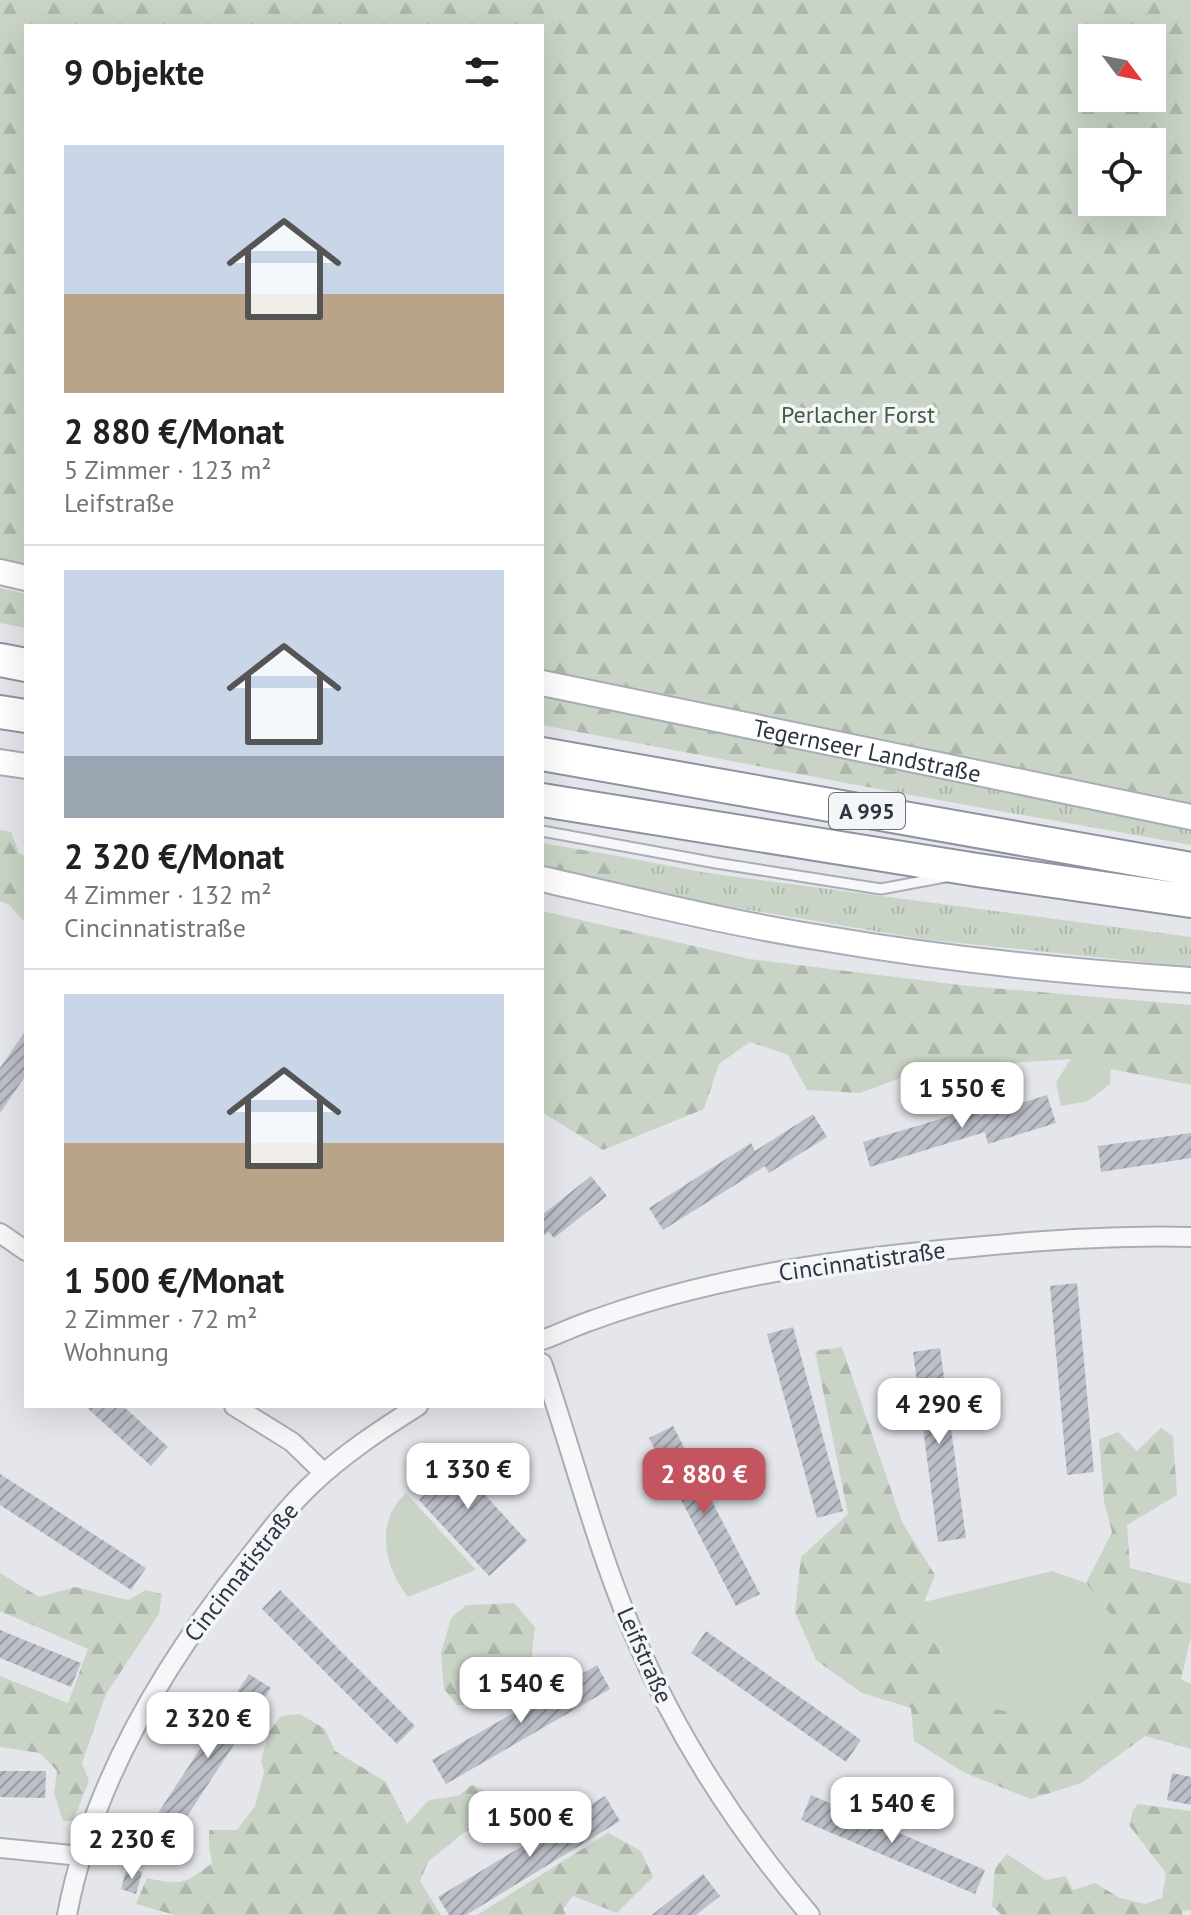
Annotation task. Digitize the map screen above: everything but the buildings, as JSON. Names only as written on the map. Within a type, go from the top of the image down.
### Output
[{"type":"highway","points":[[0,660],[24,665]]},
{"type":"highway","points":[[0,712],[24,716]]},
{"type":"highway","name":"A 995","points":[[544,754],[1191,869]]},
{"type":"highway","name":"A 995","points":[[544,800],[1191,901]]},
{"type":"main road","points":[[0,572],[24,578]]},
{"type":"main road","name":"Tegernseer Landstraße","points":[[544,683],[1191,817]]},
{"type":"main road","points":[[0,762],[24,766]]},
{"type":"main road","points":[[544,879],[821,938],[1034,967],[1191,980]]},
{"type":"street","points":[[0,1233],[24,1250]]},
{"type":"street","name":"Cincinnatistraße","points":[[544,1339],[655,1300],[738,1280],[885,1255],[1029,1242],[1191,1237]]},
{"type":"street","name":"Leifstraße","points":[[544,1369],[605,1556],[655,1681],[684,1737],[720,1794],[752,1842],[810,1915]]},
{"type":"street","points":[[237,1408],[292,1442],[324,1473]]},
{"type":"street","name":"Cincinnatistraße","points":[[67,1915],[81,1856],[115,1768],[158,1684],[213,1602],[279,1519],[309,1487],[356,1448],[415,1408]]},
{"type":"street","points":[[0,1848],[81,1856]]},
{"type":"lane","points":[[544,831],[881,889],[977,870]]},
{"type":"green space","name":"Perlacher Forst","points":[[0,0],[1191,0],[1191,806],[544,672],[544,24],[24,24],[24,565],[0,560]]},
{"type":"green space","points":[[0,588],[24,594],[24,628],[0,623]]},
{"type":"green space","points":[[544,696],[924,772],[894,792],[544,725]]},
{"type":"green space","points":[[924,772],[1191,828],[1191,845],[894,792]]},
{"type":"green space","points":[[0,830],[11,832],[19,853],[24,856],[24,921],[9,905],[0,901]]},
{"type":"green space","points":[[544,843],[618,856],[613,882],[544,866]]},
{"type":"green space","points":[[618,856],[707,873],[1191,937],[1191,967],[922,939],[702,902],[613,882]]},
{"type":"green space","points":[[544,911],[750,959],[968,986],[1191,1005],[1191,1085],[1071,1059],[925,1069],[860,1093],[807,1090],[788,1055],[750,1042],[719,1064],[704,1109],[603,1150],[544,1113]]},
{"type":"green space","points":[[1071,1059],[1111,1069],[1110,1084],[1088,1101],[1061,1106],[1056,1082]]},
{"type":"green space","points":[[842,1347],[902,1522],[935,1575],[917,1628],[1019,1712],[1045,1717],[1114,1619],[1086,1583],[1112,1532],[1104,1501],[1099,1439],[1118,1432],[1137,1451],[1161,1428],[1173,1436],[1177,1495],[1127,1525],[1130,1568],[1191,1584],[1191,1637],[1181,1679],[1191,1684],[1191,1749],[1145,1736],[1081,1783],[1031,1799],[965,1773],[914,1741],[911,1708],[862,1693],[816,1660],[795,1612],[801,1557],[848,1514],[815,1351]]},
{"type":"green space","points":[[406,1493],[476,1570],[408,1597],[393,1572],[386,1545],[389,1517]]},
{"type":"green space","points":[[1052,1571],[1086,1583],[1114,1619],[1086,1707],[1045,1717],[986,1708],[932,1676],[942,1648],[917,1628],[924,1602]]},
{"type":"green space","points":[[0,1573],[39,1597],[75,1587],[128,1600],[146,1590],[162,1594],[159,1614],[106,1694],[82,1763],[89,1781],[73,1821],[63,1821],[54,1793],[57,1771],[40,1753],[0,1747],[0,1676],[68,1703],[88,1649],[0,1611]]},
{"type":"green space","points":[[514,1603],[535,1627],[533,1674],[477,1704],[457,1705],[444,1689],[441,1653],[451,1618],[466,1605]]},
{"type":"green space","points":[[300,1714],[325,1729],[335,1751],[386,1782],[407,1824],[429,1800],[458,1796],[472,1785],[491,1793],[493,1818],[463,1833],[428,1862],[420,1881],[441,1915],[175,1915],[136,1904],[147,1878],[182,1881],[212,1863],[209,1830],[237,1830],[255,1806],[264,1773],[261,1760],[269,1732],[281,1716]]},
{"type":"green space","points":[[1138,1804],[1191,1811],[1191,1910],[1182,1911],[1182,1915],[1002,1915],[992,1906],[995,1868],[1007,1854],[1046,1880],[1066,1876],[1073,1890],[1095,1883],[1120,1898],[1145,1904],[1162,1898],[1166,1873],[1129,1825]]},
{"type":"green space","points":[[608,1833],[641,1851],[653,1877],[617,1913],[573,1896],[563,1909],[566,1915],[477,1915]]}]
